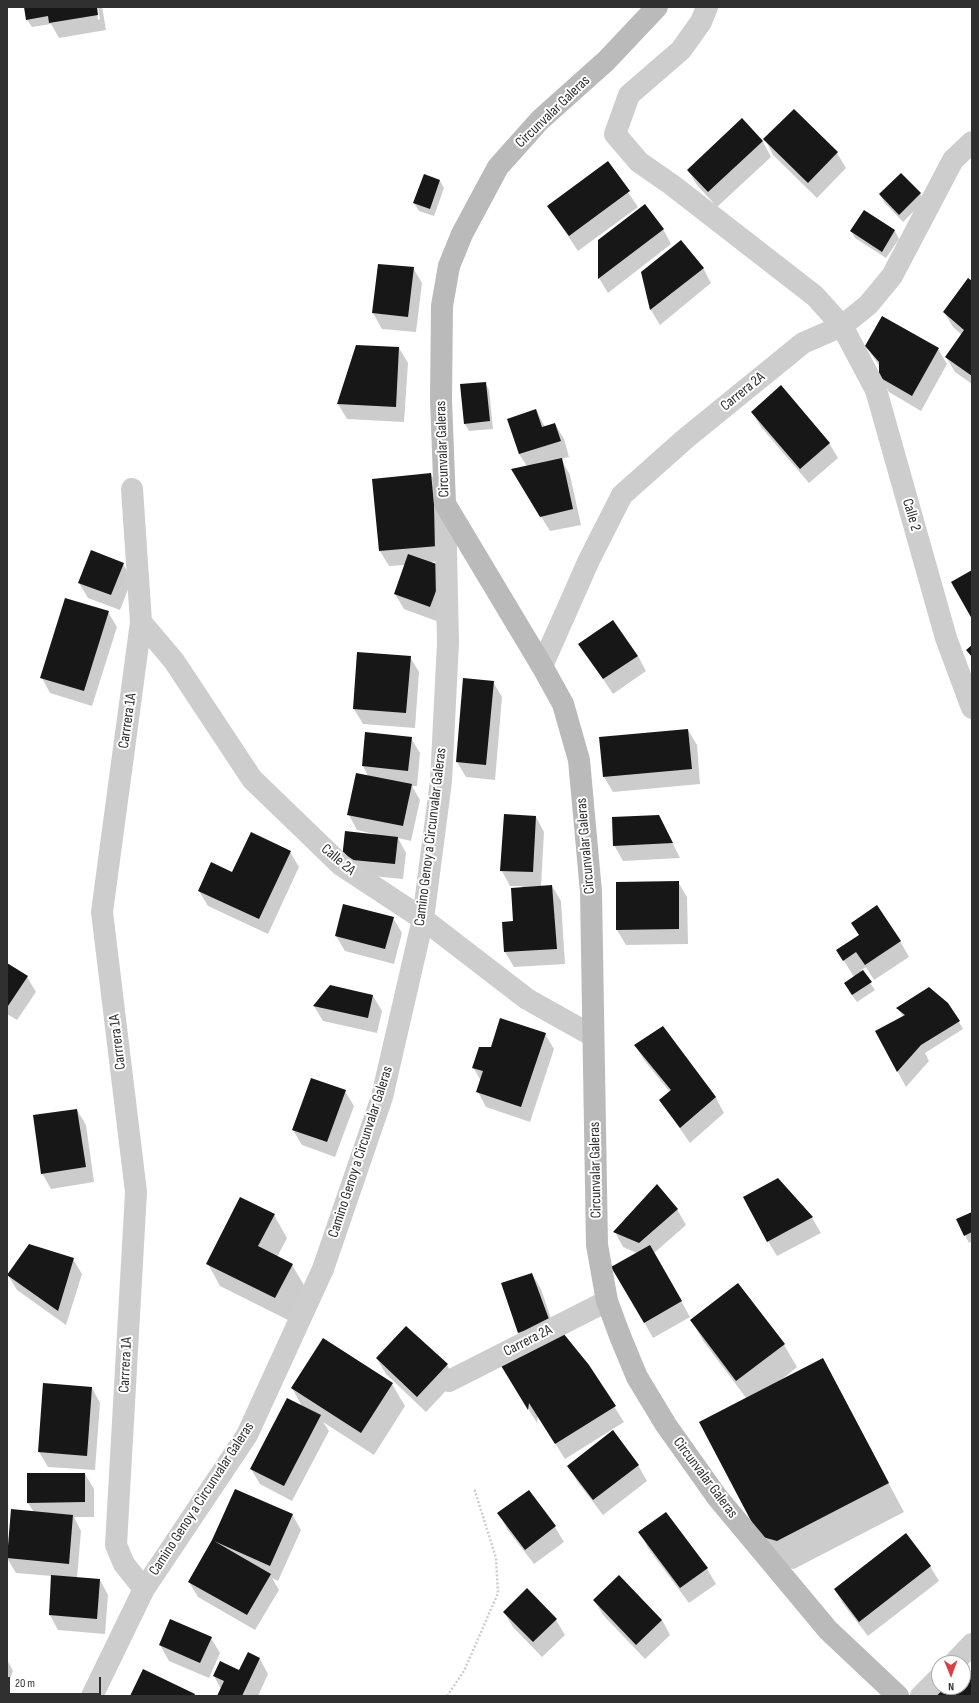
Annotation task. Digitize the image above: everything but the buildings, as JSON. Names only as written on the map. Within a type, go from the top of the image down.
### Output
[{"type":"main road","name":"Circunvalar Galeras","points":[[657,7],[606,61],[540,120],[498,167],[462,234],[449,266],[442,306],[441,400],[445,504],[542,666],[563,704],[579,760],[591,892],[597,1245],[607,1301],[636,1377],[666,1425],[717,1497],[828,1630],[898,1696]]},
{"type":"street","name":"Calle 2","points":[[707,7],[701,22],[681,50],[629,95],[615,134],[639,162],[672,185],[815,296],[842,326],[876,390],[946,638],[972,708]]},
{"type":"street","name":"Carrera 2A","points":[[542,666],[589,560],[622,495],[685,438],[803,344],[842,326],[868,305],[892,276],[953,160],[972,142]]},
{"type":"street","name":"Carrrera 1A","points":[[132,489],[141,622],[102,912],[136,1192],[116,1545],[124,1564],[144,1589]]},
{"type":"street","name":"Camino Genoy a Circunvalar Galeras","points":[[92,1696],[144,1589],[247,1435],[323,1269],[382,1097],[423,919],[441,781],[448,642],[445,504]]},
{"type":"street","name":"Calle 2A","points":[[141,622],[174,661],[252,778],[341,865],[423,919],[527,999],[593,1036]]},
{"type":"street","name":"Carrera 2A","points":[[449,1381],[607,1301]]},
{"type":"street","points":[[962,1655],[972,1644]]},
{"type":"street","points":[[921,1696],[931,1686]]},
{"type":"path","points":[[447,1696],[464,1671],[498,1593],[496,1558],[474,1488]]}]
